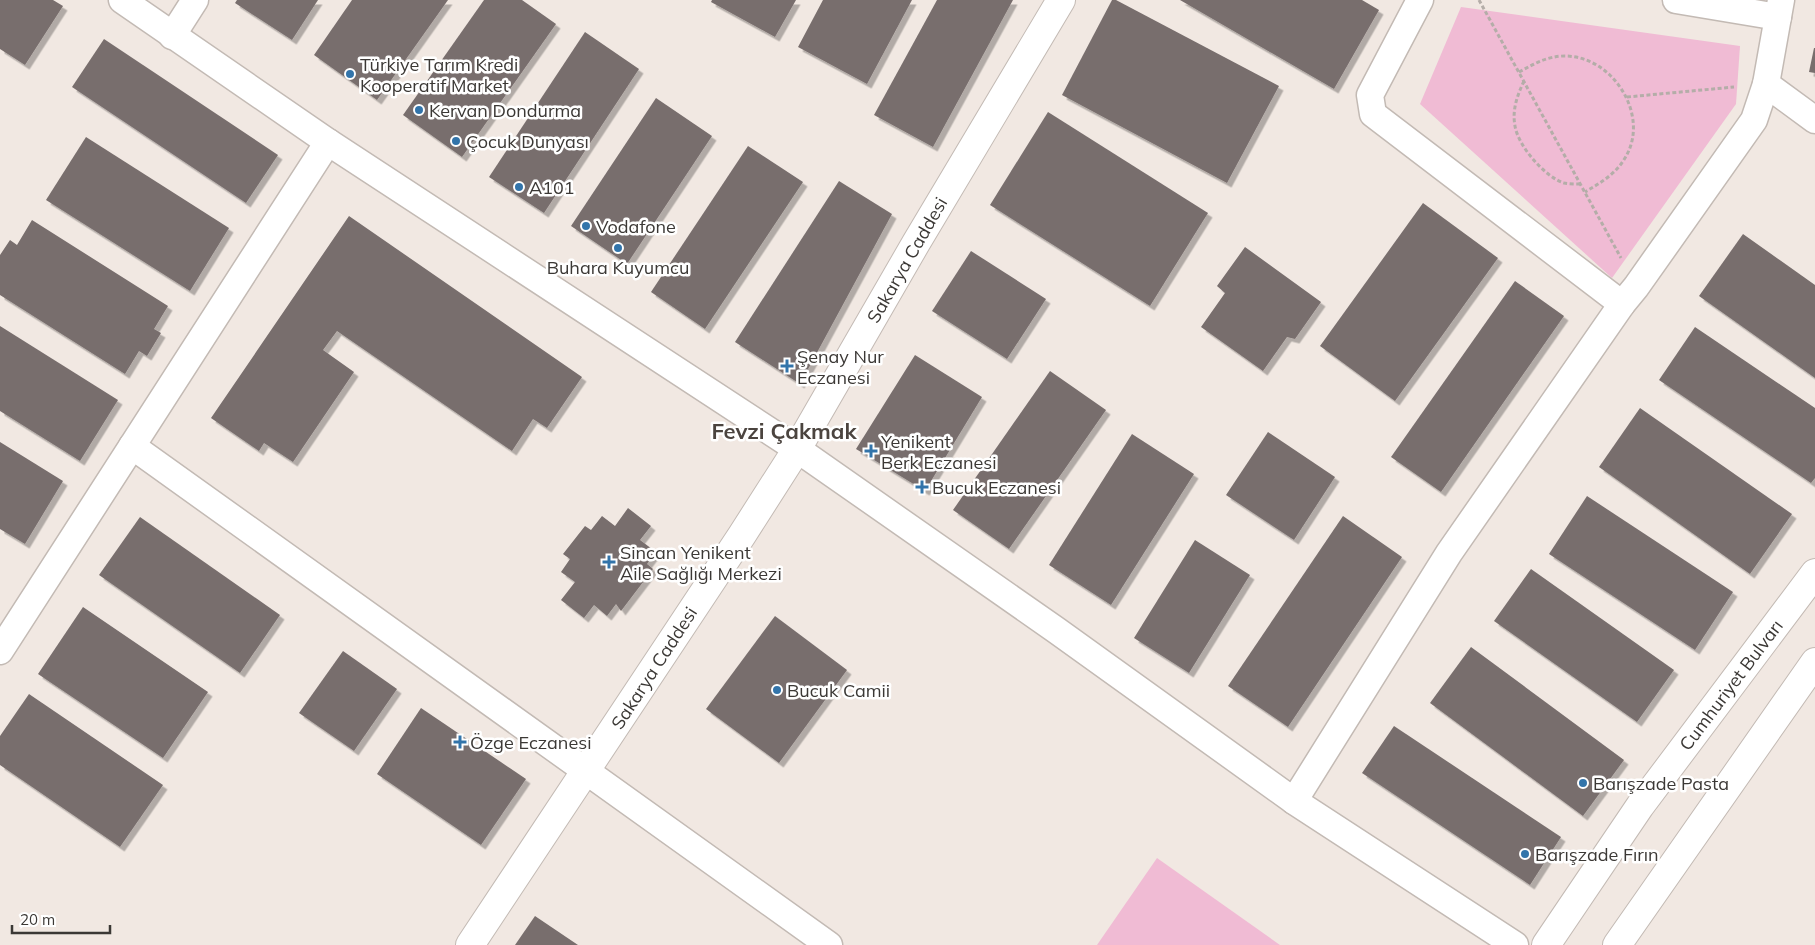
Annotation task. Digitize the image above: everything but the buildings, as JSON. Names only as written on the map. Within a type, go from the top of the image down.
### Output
[{"type":"street","points":[[122,0],[328,142],[797,449],[1056,630],[1294,801],[1515,945]]},
{"type":"street","points":[[172,36],[195,0]]},
{"type":"street","name":"Sakarya Caddesi","points":[[470,945],[797,449],[916,243],[1061,0]]},
{"type":"street","points":[[1420,0],[1370,95],[1373,114],[1629,296]]},
{"type":"street","points":[[1294,801],[1449,553],[1754,120],[1766,84],[1779,8],[1676,0]]},
{"type":"street","points":[[1766,84],[1815,120]]},
{"type":"street","points":[[0,651],[328,142]]},
{"type":"street","points":[[132,446],[829,945]]},
{"type":"street","name":"Cumhuriyet Bulvarı","points":[[1546,945],[1640,806],[1815,573]]},
{"type":"street","points":[[1617,945],[1815,662]]},
{"type":"path","points":[[1480,0],[1580,184],[1629,296]]},
{"type":"path","points":[[1519,72],[1542,59],[1566,56],[1588,60],[1608,72],[1624,90],[1632,111],[1633,134],[1626,157],[1616,170],[1584,192]]},
{"type":"path","points":[[1524,81],[1515,101],[1515,127],[1525,150],[1544,170],[1564,183],[1580,184]]},
{"type":"path","points":[[1626,97],[1766,84]]},
{"type":"shaded area","points":[[1461,7],[1740,46],[1736,104],[1612,278],[1420,104]]},
{"type":"shaded area","points":[[1157,858],[1280,945],[1097,945]]},
{"type":"place","name":"Türkiye Tarım Kredi Kooperatif Market","points":[[350,74]]},
{"type":"place","name":"Kervan Dondurma","points":[[419,110]]},
{"type":"place","name":"Çocuk Dunyası","points":[[456,141]]},
{"type":"place","name":"A101","points":[[519,187]]},
{"type":"place","name":"Vodafone","points":[[586,226]]},
{"type":"place","name":"Buhara Kuyumcu","points":[[618,248]]},
{"type":"place","name":"Şenay Nur Eczanesi","points":[[787,366]]},
{"type":"place","name":"Yenikent Berk Eczanesi","points":[[871,451]]},
{"type":"place","name":"Bucuk Eczanesi","points":[[922,487]]},
{"type":"place","name":"Sincan Yenikent Aile Sağlığı Merkezi","points":[[609,562]]},
{"type":"place","name":"Bucuk Camii","points":[[777,690]]},
{"type":"place","name":"Özge Eczanesi","points":[[460,742]]},
{"type":"place","name":"Barışzade Pasta","points":[[1583,783]]},
{"type":"place","name":"Barışzade Fırın","points":[[1525,854]]},
{"type":"district","name":"Fevzi Çakmak","points":[[784,431]]}]
